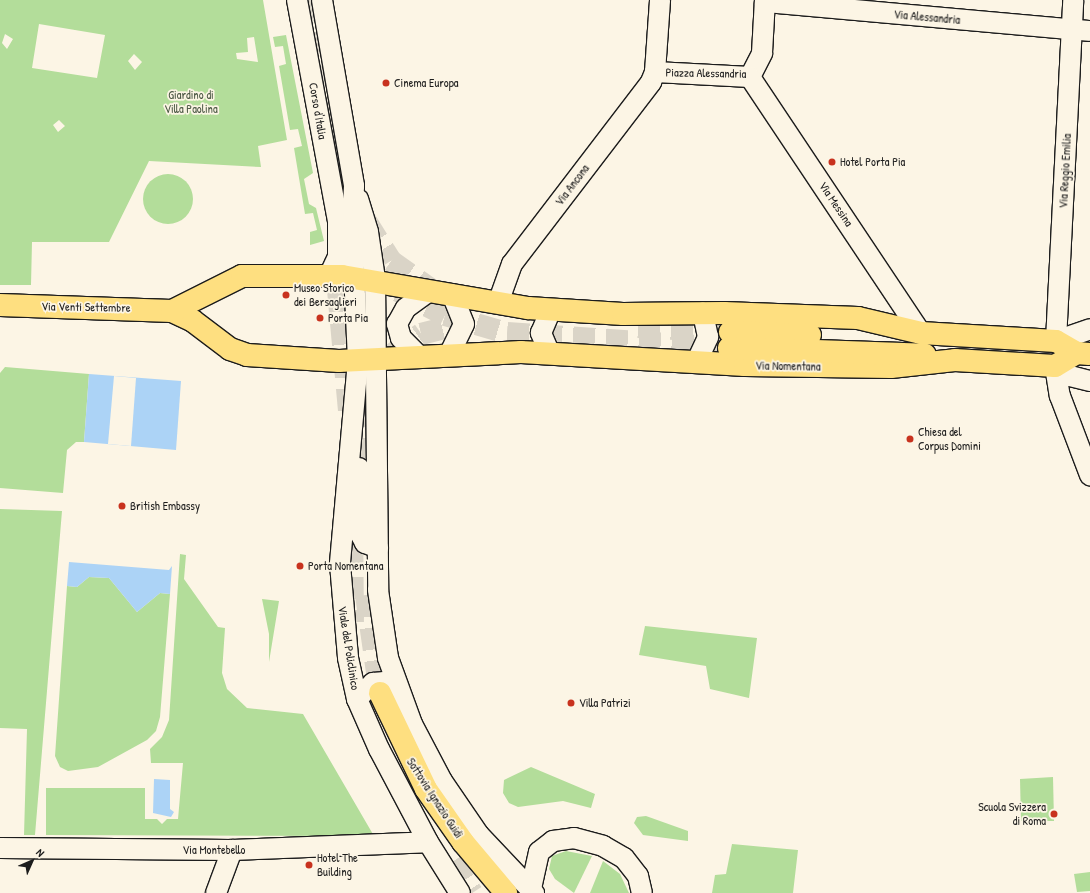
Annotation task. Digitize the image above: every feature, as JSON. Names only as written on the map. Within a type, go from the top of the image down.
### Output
[{"type":"main road","name":"Via Venti Settembre","points":[[172,311],[242,276],[329,276],[365,278],[429,291]]},
{"type":"main road","points":[[429,291],[528,308],[551,310],[858,318],[921,333]]},
{"type":"main road","name":"Via Venti Settembre","points":[[0,305],[172,311],[193,321],[238,353],[320,360],[368,361],[420,357]]},
{"type":"main road","points":[[955,360],[883,351],[730,340],[865,337],[921,333],[1056,341],[1084,353]]},
{"type":"main road","name":"Via Nomentana","points":[[449,355],[549,352],[696,363],[877,367],[955,360],[1055,366]]},
{"type":"main road","points":[[1055,366],[1084,353]]},
{"type":"main road","points":[[420,357],[449,355]]},
{"type":"main road","name":"Sottovia Ignazio Guidi","points":[[388,690],[426,789],[463,842],[506,893]]},
{"type":"street","name":"Corso d'Italia","points":[[297,0],[338,222],[338,257],[329,276]]},
{"type":"street","name":"Corso d'Italia","points":[[322,0],[354,186],[338,222]]},
{"type":"street","name":"Piazza Alessandria","points":[[660,0],[655,72],[750,77],[762,53],[765,1]]},
{"type":"street","name":"Via Reggio Emilia","points":[[1056,341],[1081,30],[1073,0]]},
{"type":"street","name":"Via Alessandria","points":[[765,1],[1081,30]]},
{"type":"street","name":"Via Ancona","points":[[498,303],[512,264],[655,72]]},
{"type":"street","name":"Via Messina","points":[[750,77],[921,333]]},
{"type":"street","points":[[354,186],[368,232],[365,278],[368,361],[378,392],[378,548],[382,628],[388,690]]},
{"type":"street","points":[[420,357],[401,338],[397,324],[406,308],[429,291]]},
{"type":"street","points":[[449,355],[464,324],[452,294]]},
{"type":"street","points":[[549,352],[541,333],[551,310]]},
{"type":"street","points":[[696,363],[708,338],[703,313]]},
{"type":"street","points":[[1056,341],[1090,329]]},
{"type":"street","name":"Viale del Policlinico","points":[[368,361],[356,421],[340,564],[347,652],[357,699],[428,842],[455,885],[469,893]]},
{"type":"street","points":[[1055,366],[1060,396],[1090,475]]},
{"type":"street","name":"Via Nomentana","points":[[1055,366],[1070,376],[1090,381]]},
{"type":"street","name":"Viale del Policlinico","points":[[356,421],[361,535],[365,543],[378,548]]},
{"type":"street","points":[[357,699],[373,683],[385,682],[388,690],[421,742],[460,810],[531,891]]},
{"type":"street","points":[[531,891],[534,864],[542,847],[557,839],[574,838],[603,846],[624,858],[638,876],[642,893]]},
{"type":"street","name":"Via Montebello","points":[[0,848],[232,850],[428,842]]},
{"type":"street","points":[[216,893],[232,850]]},
{"type":"green space","name":"Giardino di Villa Paolina","points":[[0,0],[263,0],[287,140],[258,146],[261,167],[149,161],[109,242],[32,242],[31,285],[0,285]],"holes":[[[39,24],[105,35],[97,78],[32,68]],[[5,34],[13,39],[7,49],[2,43]],[[254,37],[258,62],[237,59],[236,53],[248,52],[247,38]],[[134,54],[142,62],[135,70],[128,61]],[[59,120],[65,126],[58,132],[53,125]]]},
{"type":"green space","points":[[286,35],[313,173],[304,179],[309,204],[316,208],[324,241],[310,245],[310,232],[317,230],[313,213],[305,214],[294,148],[302,146],[298,129],[290,130],[279,66],[286,64],[283,46],[275,47],[273,37]]},
{"type":"green space","points":[[168,174],[177,176],[188,185],[193,199],[191,208],[182,219],[168,224],[159,222],[148,213],[143,199],[145,190],[154,179]]},
{"type":"green space","points":[[5,367],[89,374],[84,442],[76,442],[67,450],[63,493],[0,488],[0,373]]},
{"type":"green space","points":[[0,509],[62,511],[35,835],[24,835],[27,729],[0,728]]},
{"type":"green space","points":[[180,554],[186,555],[184,579],[218,627],[225,628],[222,673],[227,689],[247,708],[303,714],[374,836],[46,835],[46,788],[145,788],[145,819],[157,819],[162,824],[167,819],[178,819],[183,763],[151,763],[150,749],[162,737],[169,720]]},
{"type":"green space","points":[[89,577],[109,578],[137,612],[160,593],[170,594],[160,717],[156,731],[147,740],[98,767],[68,771],[60,767],[55,756],[67,586],[77,587]]},
{"type":"green space","points":[[262,599],[279,601],[269,662],[269,634]]},
{"type":"green space","points":[[645,626],[757,638],[749,698],[710,689],[706,666],[639,655]]},
{"type":"green space","points":[[531,767],[595,794],[591,808],[563,801],[518,807],[509,803],[503,793],[504,780]]},
{"type":"green space","points":[[1053,777],[1054,821],[1021,821],[1020,779]]},
{"type":"green space","points":[[646,816],[688,831],[688,841],[643,835],[634,823],[637,817]]},
{"type":"green space","points":[[732,844],[798,850],[793,893],[712,893],[715,875],[726,874]]},
{"type":"green space","points":[[566,851],[592,856],[574,893],[555,879],[549,869],[552,856]]},
{"type":"green space","points":[[603,861],[620,874],[629,893],[590,893]]},
{"type":"green space","points":[[1090,872],[1090,891],[1077,892],[1074,874]]},
{"type":"water","points":[[89,374],[181,381],[176,450],[84,442]]},
{"type":"water","points":[[69,562],[169,570],[172,566],[170,594],[160,593],[137,612],[109,578],[89,577],[77,587],[67,586]]},
{"type":"water","points":[[154,779],[170,780],[170,809],[174,812],[171,817],[153,813]]},
{"type":"pier","points":[[114,376],[136,378],[131,446],[108,444]]},
{"type":"tunnel","points":[[307,0],[341,175],[344,213]]},
{"type":"tunnel","points":[[366,221],[391,261],[435,292]]},
{"type":"tunnel","points":[[335,257],[349,412]]},
{"type":"tunnel","points":[[398,291],[445,315],[507,333],[729,348]]},
{"type":"tunnel","points":[[391,355],[421,334],[464,323]]},
{"type":"tunnel","points":[[638,327],[730,332]]},
{"type":"tunnel","points":[[359,405],[365,489]]},
{"type":"tunnel","points":[[352,511],[353,622]]},
{"type":"tunnel","points":[[366,595],[380,693]]},
{"type":"tunnel","points":[[452,862],[472,893]]},
{"type":"place","name":"Cinema Europa","points":[[386,83]]},
{"type":"place","name":"Hotel Porta Pia","points":[[832,162]]},
{"type":"place","name":"Museo Storico dei Bersaglieri","points":[[286,295]]},
{"type":"place","name":"Porta Pia","points":[[320,318]]},
{"type":"place","name":"Chiesa del Corpus Domini","points":[[910,439]]},
{"type":"place","name":"British Embassy","points":[[122,506]]},
{"type":"place","name":"Porta Nomentana","points":[[300,566]]},
{"type":"place","name":"Villa Patrizi","points":[[571,703]]},
{"type":"place","name":"Scuola Svizzera di Roma","points":[[1054,814]]},
{"type":"place","name":"Hotel The Building","points":[[309,865]]}]
